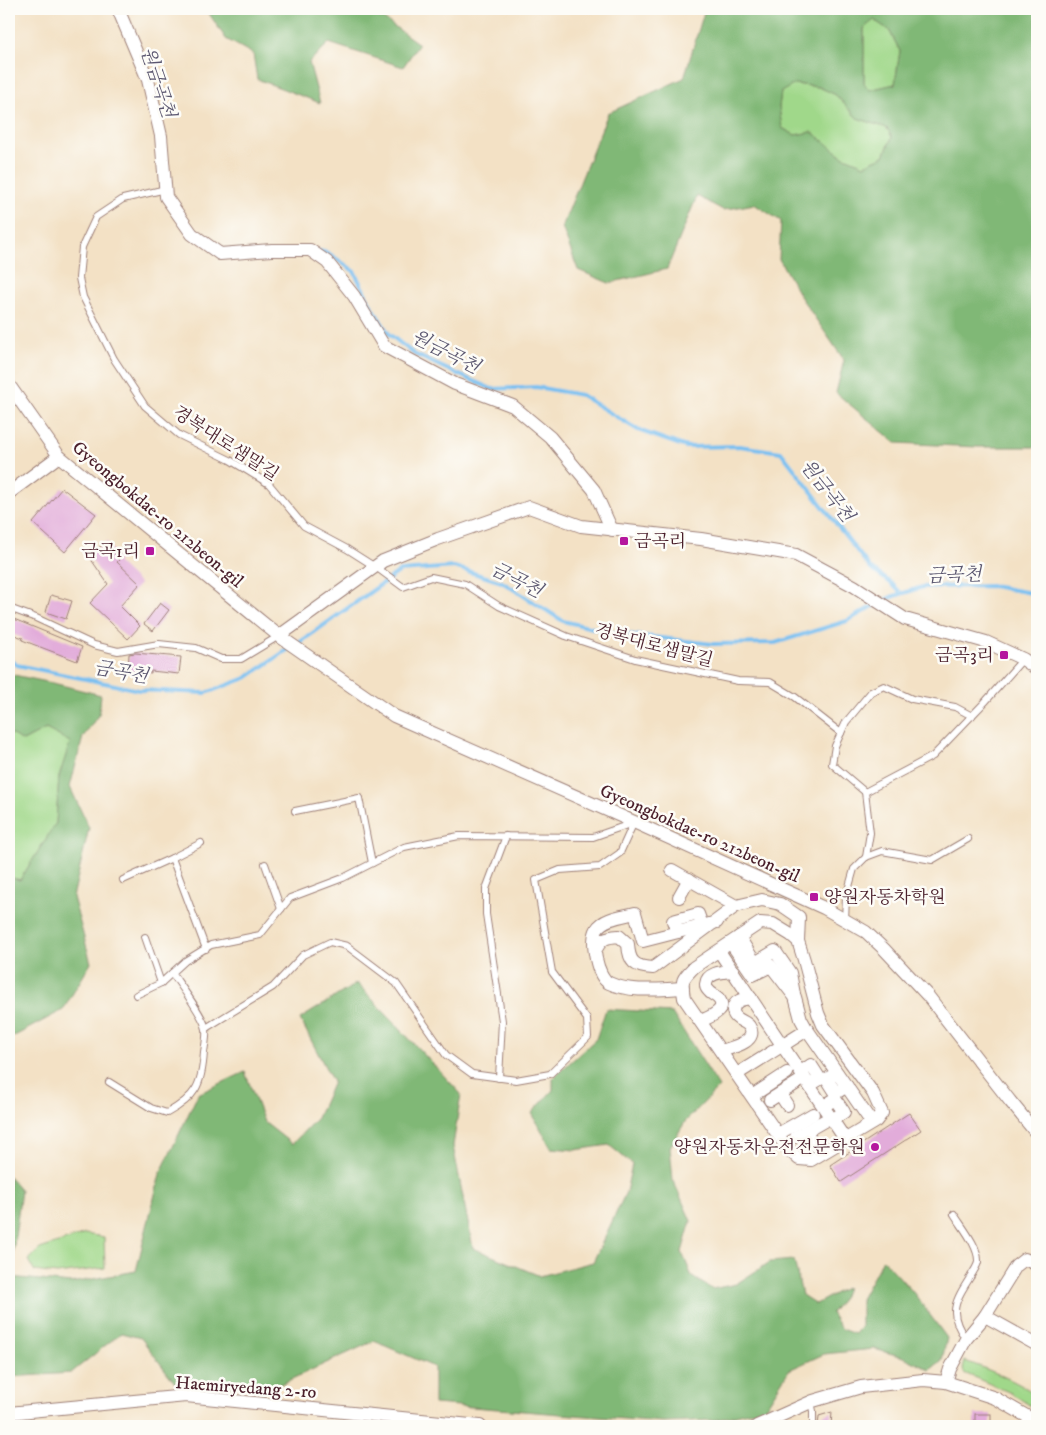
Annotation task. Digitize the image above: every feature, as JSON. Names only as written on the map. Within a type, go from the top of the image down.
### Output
[{"type":"street","points":[[118,9],[148,80],[161,136],[166,197],[192,234],[220,254],[272,250],[310,250],[327,262],[354,296],[384,346],[455,384],[513,406],[550,437],[594,490],[612,530]]},
{"type":"street","name":"Gyeongbokdae-ro 212beon-gil","points":[[9,385],[59,456],[279,636],[394,716],[803,899],[866,932],[928,996],[1037,1134]]},
{"type":"street","points":[[9,493],[59,456]]},
{"type":"street","points":[[279,636],[377,568],[384,561],[438,539],[529,507],[581,526],[701,539],[796,555],[854,586],[905,619],[986,642],[1023,659],[1037,670]]},
{"type":"street","points":[[672,870],[736,906]]},
{"type":"street","points":[[679,897],[689,879]]},
{"type":"street","points":[[792,913],[803,899]]},
{"type":"street","points":[[595,951],[600,941],[607,937],[619,936],[628,944],[629,956],[633,963],[644,968],[653,968],[736,906],[762,900],[780,904],[799,917],[798,941],[823,1025],[873,1093],[882,1113],[876,1121],[811,1160],[799,1159],[787,1148],[684,998],[682,983],[686,975],[694,967],[760,924],[773,924],[798,941]]},
{"type":"street","points":[[683,988],[644,990],[616,986],[606,982],[600,970],[593,946],[597,929],[608,920],[636,913],[643,941],[716,922]]},
{"type":"street","points":[[735,940],[755,963],[775,951],[790,973],[794,997],[801,1019],[807,1030],[872,1123]]},
{"type":"street","points":[[719,951],[805,1078],[813,1145]]},
{"type":"street","points":[[701,1021],[719,1012],[721,1008],[719,998],[709,992],[706,987],[707,980],[717,973],[733,971]]},
{"type":"street","points":[[721,1051],[745,1043],[750,1038],[752,1032],[750,1027],[735,1017],[733,1008],[736,1002],[751,998]]},
{"type":"street","points":[[737,1074],[807,1030]]},
{"type":"street","points":[[752,1096],[773,1077],[787,1073]]},
{"type":"street","points":[[805,1078],[775,1097],[846,1139]]},
{"type":"street","points":[[778,1134],[810,1118]]},
{"type":"street","points":[[946,1382],[950,1369],[966,1339],[985,1316],[1016,1266],[1025,1259],[1037,1265]]},
{"type":"street","points":[[985,1316],[1037,1345]]},
{"type":"street","points":[[757,1426],[811,1402],[853,1389],[923,1380],[946,1382],[995,1398],[1037,1422]]},
{"type":"street","name":"Haemiryedang 2-ro","points":[[9,1413],[186,1396],[480,1426]]},
{"type":"lane","name":"경복대로샘말길","points":[[166,189],[123,199],[96,217],[82,247],[79,278],[83,297],[114,359],[145,406],[179,435],[230,460],[268,484],[304,526],[347,549],[403,587],[431,577],[465,584],[499,606],[566,636],[635,659],[738,681],[770,682],[796,697],[841,733]]},
{"type":"lane","points":[[9,608],[36,618],[94,645],[118,651],[158,644],[196,648],[221,659],[241,659],[279,636]]},
{"type":"lane","points":[[865,792],[933,756],[1023,659]]},
{"type":"lane","points":[[866,857],[870,833],[865,792],[832,764],[834,746],[846,722],[871,692],[884,686],[912,699],[955,707],[972,716]]},
{"type":"lane","points":[[295,811],[359,798],[372,864]]},
{"type":"lane","points":[[136,995],[161,983],[185,961],[211,945],[260,935],[290,898],[343,878],[404,847],[459,836],[593,836],[634,822]]},
{"type":"lane","points":[[206,1028],[273,987],[303,955],[330,942],[347,946],[396,983],[446,1055],[472,1074],[516,1080],[550,1074],[588,1038],[587,1019],[552,972],[536,880],[560,870],[600,867],[620,853],[634,822]]},
{"type":"lane","points":[[499,1078],[502,1021],[486,914],[486,889],[506,836]]},
{"type":"lane","points":[[845,920],[846,896],[854,869],[866,857],[882,851],[932,860],[968,839]]},
{"type":"lane","points":[[123,880],[201,843]]},
{"type":"lane","points":[[172,858],[206,948]]},
{"type":"lane","points":[[265,864],[281,909]]},
{"type":"lane","points":[[145,937],[161,983]]},
{"type":"lane","points":[[109,1082],[152,1108],[167,1113],[180,1106],[193,1094],[203,1072],[206,1028],[196,1008],[172,973]]},
{"type":"lane","points":[[954,1214],[976,1250],[978,1264],[954,1306],[956,1322],[966,1339]]},
{"type":"lane","points":[[811,1402],[814,1426]]},
{"type":"green space","points":[[206,9],[370,9],[419,44],[403,67],[329,43],[309,62],[320,103],[257,79],[253,54],[226,39]]},
{"type":"green space","points":[[705,9],[1037,9],[1037,447],[977,447],[896,443],[836,393],[844,360],[800,296],[779,259],[781,221],[754,204],[723,210],[697,196],[667,269],[609,283],[578,270],[562,227],[608,113],[684,78]],"holes":[[[874,20],[889,30],[900,51],[895,84],[869,90],[864,83],[864,28]],[[795,84],[819,87],[836,95],[857,118],[887,128],[892,137],[884,156],[864,165],[842,156],[812,132],[795,135],[782,128],[779,107],[781,92]]]},
{"type":"green space","points":[[874,20],[889,30],[900,51],[895,84],[869,90],[864,83],[864,27]]},
{"type":"green space","points":[[795,84],[819,87],[836,95],[857,118],[887,128],[892,137],[884,156],[864,165],[842,156],[812,132],[795,135],[782,128],[779,107],[781,91]]},
{"type":"green space","points":[[9,674],[101,695],[99,714],[83,737],[70,787],[89,828],[73,897],[91,963],[63,1010],[9,1039],[9,877],[20,880],[56,823],[59,777],[70,742],[46,729],[23,741],[9,733]]},
{"type":"green space","points":[[46,729],[71,742],[59,777],[56,823],[20,880],[9,877],[9,733],[23,741]]},
{"type":"green space","points":[[357,983],[461,1094],[453,1146],[473,1248],[540,1276],[593,1262],[626,1192],[632,1164],[609,1145],[575,1150],[551,1148],[532,1113],[553,1090],[553,1078],[596,1039],[606,1009],[672,1013],[719,1087],[685,1122],[670,1147],[673,1180],[691,1221],[682,1252],[692,1277],[712,1289],[736,1284],[770,1262],[794,1260],[802,1295],[816,1304],[847,1287],[843,1298],[831,1313],[841,1329],[855,1334],[861,1326],[861,1299],[883,1259],[913,1292],[947,1338],[942,1360],[930,1370],[904,1357],[874,1349],[824,1354],[789,1370],[765,1408],[715,1420],[663,1422],[434,1404],[434,1367],[374,1341],[270,1389],[175,1383],[141,1338],[121,1333],[71,1373],[9,1377],[9,1176],[21,1190],[10,1277],[71,1283],[136,1271],[160,1174],[198,1094],[245,1072],[264,1122],[292,1144],[317,1118],[333,1082],[300,1019]]},
{"type":"green space","points":[[85,1234],[104,1237],[105,1268],[57,1274],[34,1271],[28,1260],[40,1249]]},
{"type":"green space","points":[[965,1361],[1002,1376],[1037,1395],[1037,1410],[1011,1393],[964,1373]]},
{"type":"building","points":[[62,488],[96,514],[65,552],[33,523]]},
{"type":"building","points":[[107,542],[119,560],[117,562],[140,584],[120,606],[140,626],[128,639],[90,603],[108,584],[88,555]]},
{"type":"building","points":[[51,595],[72,601],[66,619],[46,612]]},
{"type":"building","points":[[160,603],[169,610],[153,631],[144,624]]},
{"type":"building","points":[[9,617],[82,647],[77,661],[22,640],[23,638],[9,633]]},
{"type":"building","points":[[129,654],[181,657],[179,674],[128,671]]},
{"type":"building","name":"양원자동차운전전문학원","points":[[909,1113],[921,1130],[841,1182],[830,1165]]},
{"type":"building","points":[[832,1412],[831,1426],[818,1426],[819,1416]]},
{"type":"building","points":[[975,1414],[991,1414],[991,1426],[975,1426]]},
{"type":"waterway","name":"원금곡천","points":[[319,251],[328,253],[354,271],[372,307],[389,334],[414,354],[455,373],[492,389],[536,387],[581,395],[638,430],[686,447],[739,446],[781,452],[871,569],[891,583],[901,593]]},
{"type":"waterway","name":"금곡천","points":[[296,645],[400,571],[454,567],[502,582],[563,621],[609,632],[713,644],[775,643],[847,621],[877,604]]},
{"type":"waterway","name":"금곡천","points":[[883,601],[923,587],[992,586],[1037,594]]},
{"type":"waterway","name":"금곡천","points":[[9,659],[17,665],[139,690],[206,693],[246,678],[290,648]]},
{"type":"place","name":"금곡리","points":[[624,541]]},
{"type":"place","name":"금곡1리","points":[[150,551]]},
{"type":"place","name":"금곡3리","points":[[1004,655]]},
{"type":"place","name":"양원자동차학원","points":[[814,897]]},
{"type":"place","name":"양원자동차운전전문학원","points":[[875,1147]]}]
